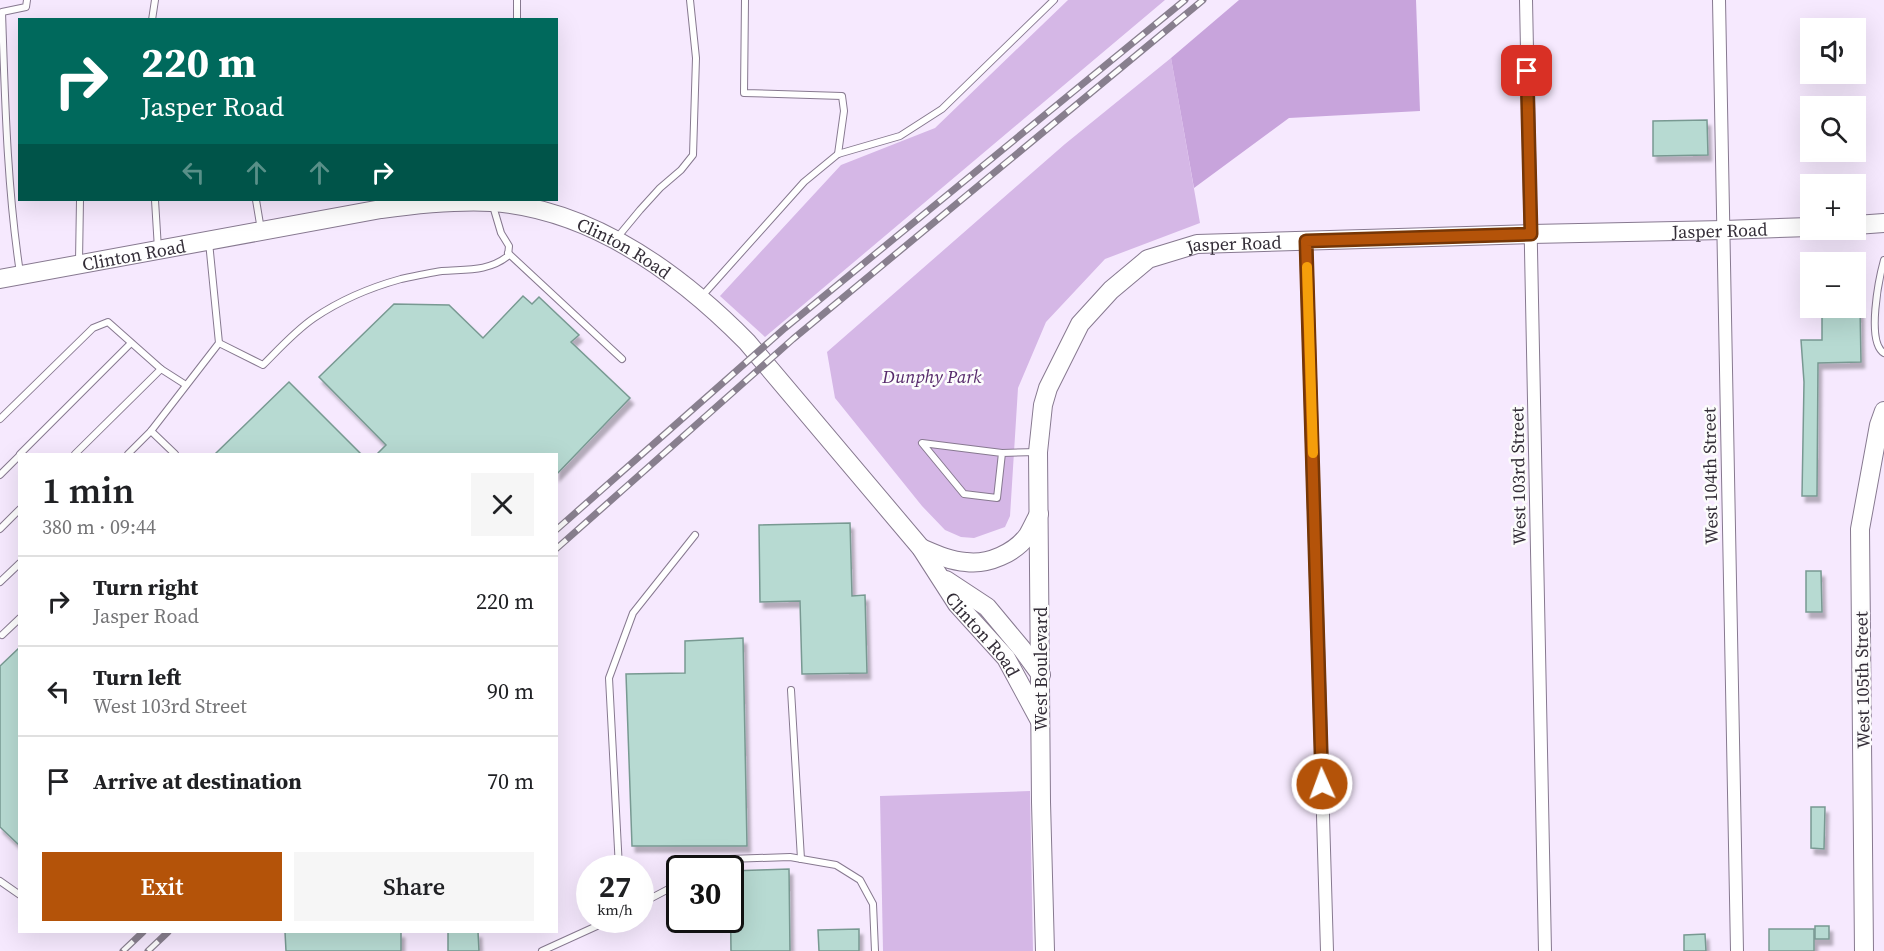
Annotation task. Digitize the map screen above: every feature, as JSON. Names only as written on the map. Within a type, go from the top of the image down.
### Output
[{"type":"street","name":"West 103rd Street","points":[[1526,0],[1545,951]]},
{"type":"street","name":"West 104th Street","points":[[1719,0],[1737,951]]},
{"type":"street","name":"Clinton Road","points":[[0,279],[261,231],[364,209],[464,201],[521,203],[560,215],[615,240],[647,258],[718,313],[761,358],[921,548],[957,604],[1006,658],[1041,723]]},
{"type":"street","points":[[1866,224],[1884,223]]},
{"type":"street","name":"Jasper Road","points":[[1048,388],[1080,324],[1111,290],[1148,259],[1197,244],[1800,226]]},
{"type":"street","points":[[1306,241],[1327,951]]},
{"type":"street","name":"West Boulevard","points":[[1045,951],[1038,452],[1043,405],[1048,388]]},
{"type":"street","name":"West 105th Street","points":[[1864,951],[1860,529],[1879,425],[1884,411]]},
{"type":"street","points":[[921,548],[967,563],[1002,556],[1027,535],[1040,512]]},
{"type":"street","name":"Clinton Road","points":[[940,576],[987,607],[1041,675]]},
{"type":"street","points":[[1006,658],[1022,649]]},
{"type":"lane","points":[[20,275],[12,226],[2,12],[26,7],[27,0]]},
{"type":"lane","points":[[152,18],[155,0]]},
{"type":"lane","points":[[517,0],[517,18]]},
{"type":"lane","points":[[615,240],[660,188],[681,170],[693,155],[696,57],[690,0]]},
{"type":"lane","points":[[745,0],[744,93],[842,96],[844,111],[838,154]]},
{"type":"lane","points":[[700,299],[804,182],[838,154],[900,136],[942,109],[1054,0]]},
{"type":"lane","points":[[79,264],[80,201]]},
{"type":"lane","points":[[155,201],[158,250]]},
{"type":"lane","points":[[256,201],[261,231]]},
{"type":"lane","points":[[219,343],[263,365],[313,319],[339,304],[400,279],[442,272],[475,270],[501,262],[508,256],[509,246],[496,221],[492,202]]},
{"type":"lane","points":[[129,453],[151,431],[219,343],[208,241]]},
{"type":"lane","points":[[508,253],[622,359]]},
{"type":"lane","points":[[1884,260],[1879,277],[1875,315],[1876,342],[1884,353]]},
{"type":"lane","points":[[0,419],[93,328],[108,322],[161,369],[186,386]]},
{"type":"lane","points":[[22,453],[131,343]]},
{"type":"lane","points":[[76,453],[161,369]]},
{"type":"lane","points":[[151,431],[174,453]]},
{"type":"lane","points":[[1002,453],[997,498],[964,494],[922,443],[1002,453],[1038,452]]},
{"type":"lane","points":[[0,475],[18,457]]},
{"type":"lane","points":[[0,529],[18,511]]},
{"type":"lane","points":[[618,855],[609,678],[633,613],[695,535]]},
{"type":"lane","points":[[0,582],[18,565]]},
{"type":"lane","points":[[1,635],[18,620]]},
{"type":"lane","points":[[791,690],[801,859]]},
{"type":"lane","points":[[744,859],[790,857],[836,865],[860,880],[873,904],[875,951]]},
{"type":"lane","points":[[0,881],[18,894]]},
{"type":"lane","points":[[542,951],[581,933]]},
{"type":"green space","points":[[1068,0],[1165,0],[765,337],[720,296],[841,165],[935,128]]},
{"type":"green space","name":"Dunphy Park","points":[[1171,58],[1200,223],[1105,259],[1046,322],[1018,388],[1010,516],[1005,527],[974,538],[961,537],[945,530],[922,506],[835,398],[827,352],[1065,144]]},
{"type":"green space","points":[[1030,791],[1033,951],[883,951],[880,796]]},
{"type":"shaded area","points":[[1239,0],[1416,0],[1420,111],[1289,118],[1194,188],[1171,58]]},
{"type":"building","points":[[1707,120],[1708,155],[1653,156],[1653,121]]},
{"type":"building","points":[[523,296],[532,304],[539,297],[579,335],[571,342],[630,398],[558,473],[558,453],[378,453],[386,445],[319,377],[394,304],[449,305],[483,338]]},
{"type":"building","points":[[1822,318],[1860,318],[1861,362],[1818,363],[1817,496],[1802,496],[1804,382],[1801,340],[1822,340]]},
{"type":"building","points":[[289,382],[360,453],[216,453]]},
{"type":"building","points":[[850,523],[852,596],[865,595],[867,673],[802,674],[800,601],[760,602],[759,525]]},
{"type":"building","points":[[1806,571],[1821,571],[1822,612],[1806,612]]},
{"type":"building","points":[[743,638],[747,846],[632,846],[626,674],[685,673],[685,641]]},
{"type":"building","points":[[18,649],[18,844],[0,827],[0,666]]},
{"type":"building","points":[[1811,807],[1825,807],[1824,849],[1811,848]]},
{"type":"building","points":[[789,869],[790,951],[731,951],[731,933],[744,933],[744,871]]},
{"type":"building","points":[[1815,926],[1829,926],[1829,939],[1815,939]]},
{"type":"building","points":[[859,929],[859,951],[819,951],[818,930]]},
{"type":"building","points":[[1769,929],[1814,929],[1814,951],[1769,951]]},
{"type":"building","points":[[285,933],[401,933],[401,951],[286,951]]},
{"type":"building","points":[[448,933],[478,933],[479,951],[448,951]]},
{"type":"building","points":[[1705,934],[1706,951],[1684,951],[1684,935]]},
{"type":"railway","points":[[558,528],[785,328],[1185,0]]},
{"type":"railway","points":[[558,547],[793,339],[1203,0]]},
{"type":"railway","points":[[123,951],[142,933]]},
{"type":"railway","points":[[148,951],[167,933]]},
{"type":"slow traffic","points":[[1307,267],[1313,453]]},
{"type":"route","points":[[1322,784],[1306,241],[1531,234],[1527,71]]}]
